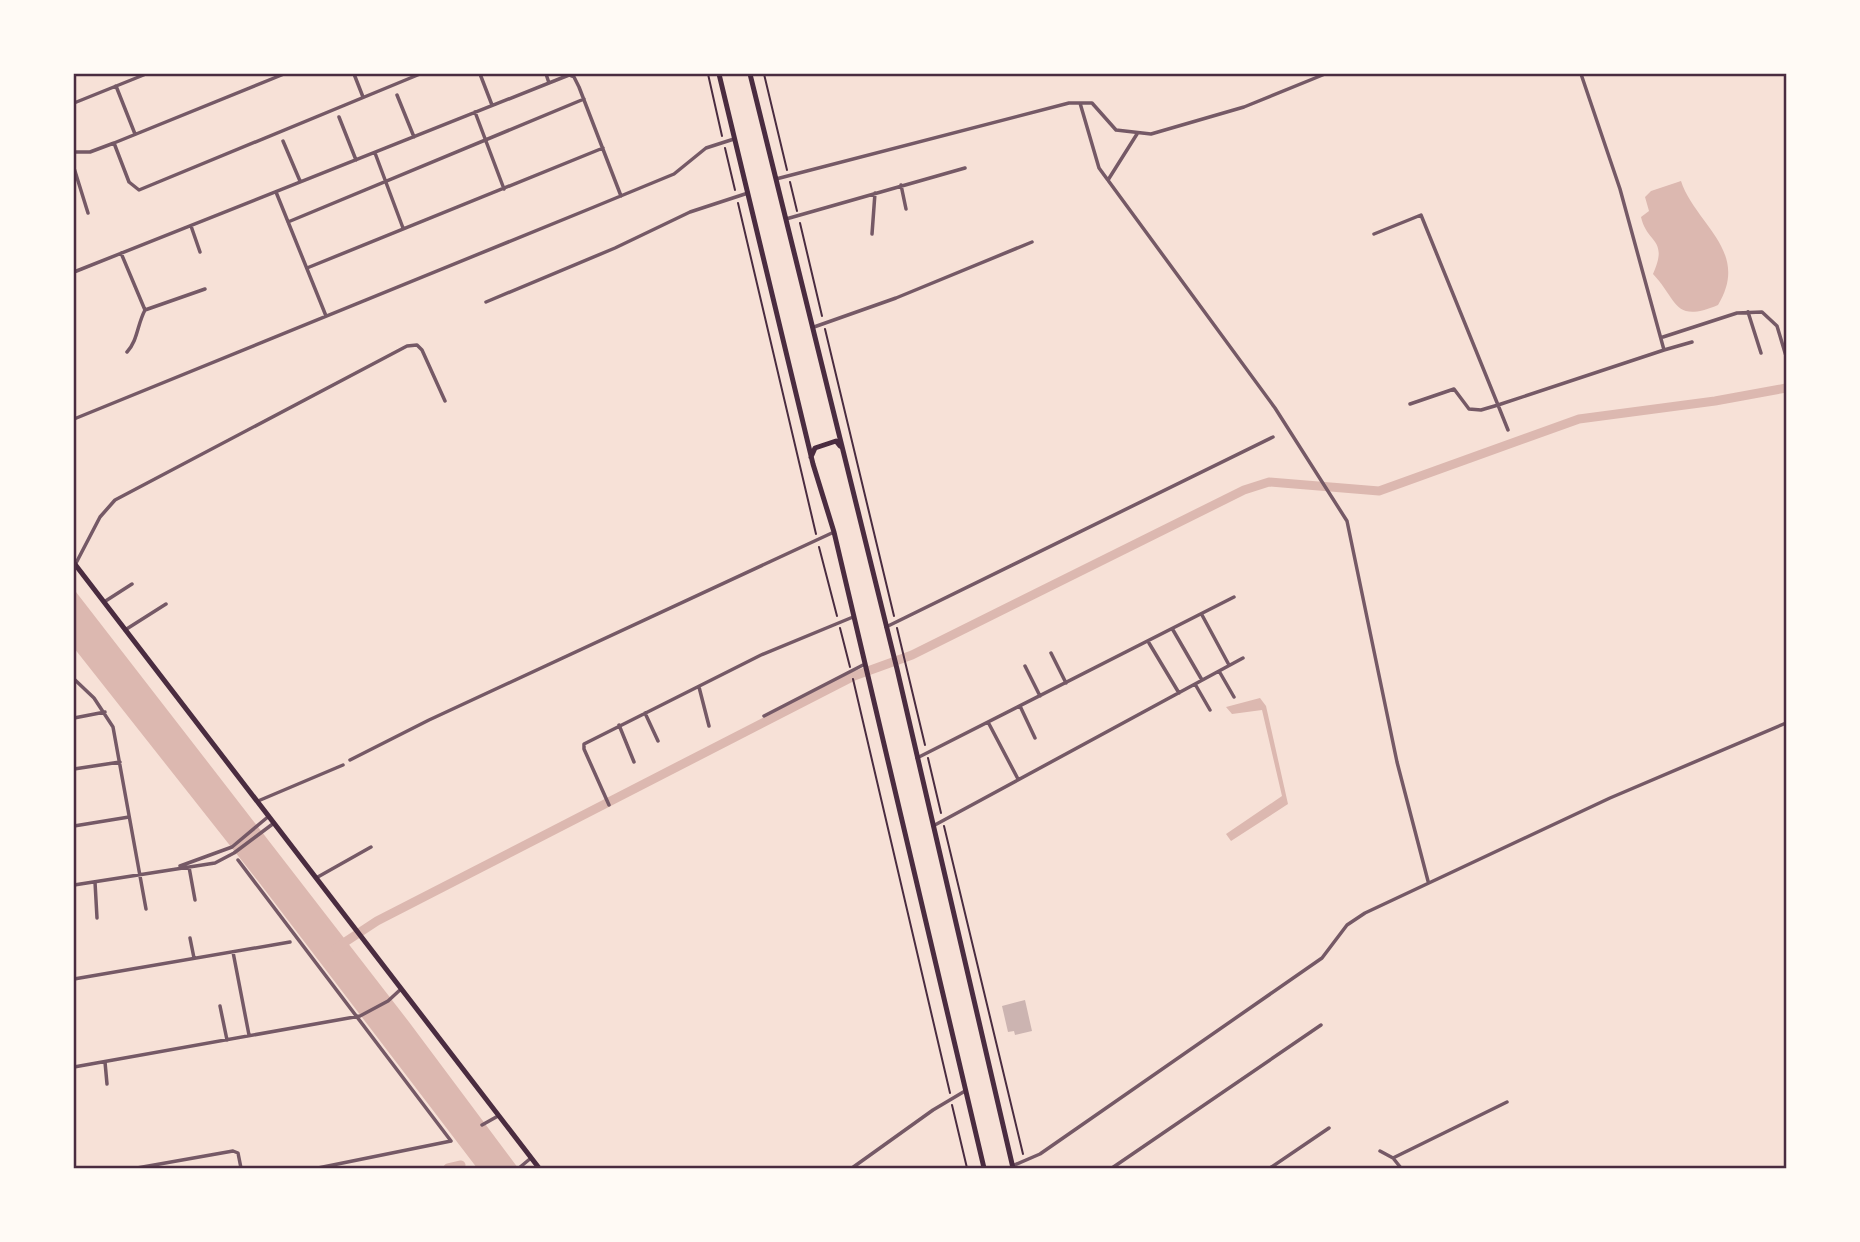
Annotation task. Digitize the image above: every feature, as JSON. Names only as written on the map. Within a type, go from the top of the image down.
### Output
[{"type":"main road","points":[[719,74],[811,457],[834,532],[866,677],[984,1168]]},
{"type":"main road","points":[[750,74],[897,670],[1013,1167],[1003,1168]]},
{"type":"main road","points":[[811,457],[815,448],[825,442],[836,441],[842,449]]},
{"type":"main road","points":[[74,564],[539,1168]]},
{"type":"street","points":[[74,103],[146,74]]},
{"type":"street","points":[[74,152],[90,152],[284,74]]},
{"type":"street","points":[[354,74],[363,97]]},
{"type":"street","points":[[114,143],[129,182],[139,190],[420,74]]},
{"type":"street","points":[[480,74],[492,105]]},
{"type":"street","points":[[546,74],[549,83]]},
{"type":"street","points":[[776,179],[1080,103],[1092,103],[1116,130],[1151,134],[1244,107],[1325,74]]},
{"type":"street","points":[[1581,74],[1620,190],[1637,260],[1663,337],[1664,349]]},
{"type":"street","points":[[74,272],[569,75],[574,77],[584,99],[621,196]]},
{"type":"street","points":[[116,86],[135,134]]},
{"type":"street","points":[[397,95],[414,137]]},
{"type":"street","points":[[288,222],[584,99]]},
{"type":"street","points":[[1080,103],[1093,153],[1108,180],[1275,408],[1333,495],[1352,537],[1397,762],[1419,857],[1428,881]]},
{"type":"street","points":[[475,112],[504,189]]},
{"type":"street","points":[[339,117],[356,160]]},
{"type":"street","points":[[1108,180],[1137,134]]},
{"type":"street","points":[[74,419],[674,174],[706,148],[734,139]]},
{"type":"street","points":[[284,141],[300,182]]},
{"type":"street","points":[[307,268],[603,148]]},
{"type":"street","points":[[375,153],[403,228]]},
{"type":"street","points":[[74,167],[88,213]]},
{"type":"street","points":[[786,219],[965,168]]},
{"type":"street","points":[[901,185],[906,209]]},
{"type":"street","points":[[276,192],[326,316]]},
{"type":"street","points":[[486,302],[615,248],[699,208],[748,193]]},
{"type":"street","points":[[872,234],[875,193]]},
{"type":"street","points":[[1374,234],[1421,215],[1508,430]]},
{"type":"street","points":[[191,226],[200,253]]},
{"type":"street","points":[[812,327],[896,298],[1032,242]]},
{"type":"street","points":[[121,253],[145,310]]},
{"type":"street","points":[[127,352],[134,344],[137,326],[145,310],[205,289]]},
{"type":"street","points":[[1663,337],[1748,312],[1762,312],[1771,317],[1777,326],[1787,356]]},
{"type":"street","points":[[1748,312],[1761,353]]},
{"type":"street","points":[[1410,404],[1454,389],[1474,411],[1692,342]]},
{"type":"street","points":[[74,564],[100,517],[115,500],[407,346],[418,345],[422,350],[445,401]]},
{"type":"street","points":[[886,627],[1273,437]]},
{"type":"street","points":[[349,760],[429,720],[834,532]]},
{"type":"street","points":[[104,602],[132,584]]},
{"type":"street","points":[[917,758],[1149,643],[1234,597]]},
{"type":"street","points":[[125,630],[166,604]]},
{"type":"street","points":[[1201,614],[1229,665]]},
{"type":"street","points":[[608,801],[583,746],[619,725],[761,655],[853,617]]},
{"type":"street","points":[[1173,629],[1202,680]]},
{"type":"street","points":[[1149,643],[1179,693]]},
{"type":"street","points":[[1051,653],[1066,683]]},
{"type":"street","points":[[933,826],[1243,658]]},
{"type":"street","points":[[1025,666],[1040,696]]},
{"type":"street","points":[[764,716],[864,667]]},
{"type":"street","points":[[1219,671],[1234,697]]},
{"type":"street","points":[[74,679],[105,712],[113,727],[146,909]]},
{"type":"street","points":[[1195,684],[1210,710]]},
{"type":"street","points":[[699,687],[709,726]]},
{"type":"street","points":[[1020,706],[1035,738]]},
{"type":"street","points":[[74,718],[105,712]]},
{"type":"street","points":[[645,713],[657,741]]},
{"type":"street","points":[[988,722],[1018,780]]},
{"type":"street","points":[[1013,1167],[1040,1154],[1322,958],[1354,919],[1428,881],[1668,771],[1787,723]]},
{"type":"street","points":[[619,725],[635,762]]},
{"type":"street","points":[[74,769],[120,762]]},
{"type":"street","points":[[258,802],[343,765]]},
{"type":"street","points":[[179,867],[189,860],[232,847],[269,816]]},
{"type":"street","points":[[74,826],[129,817]]},
{"type":"street","points":[[74,885],[215,863],[234,853],[274,823]]},
{"type":"street","points":[[316,878],[372,847]]},
{"type":"street","points":[[189,860],[194,900]]},
{"type":"street","points":[[238,860],[451,1142],[318,1168]]},
{"type":"street","points":[[95,882],[97,918]]},
{"type":"street","points":[[190,937],[194,958]]},
{"type":"street","points":[[74,979],[290,942]]},
{"type":"street","points":[[233,951],[249,1035]]},
{"type":"street","points":[[74,1067],[359,1017],[388,1001],[401,989]]},
{"type":"street","points":[[220,1006],[227,1040]]},
{"type":"street","points":[[1112,1168],[1321,1025]]},
{"type":"street","points":[[105,1061],[107,1084]]},
{"type":"street","points":[[852,1168],[965,1091]]},
{"type":"street","points":[[1393,1158],[1507,1102]]},
{"type":"street","points":[[482,1125],[498,1116]]},
{"type":"street","points":[[1270,1168],[1329,1128]]},
{"type":"street","points":[[137,1168],[233,1151],[239,1153],[241,1168]]},
{"type":"street","points":[[1380,1151],[1393,1158],[1401,1168]]},
{"type":"street","points":[[519,1168],[531,1158]]},
{"type":"path","points":[[708,74],[817,540],[851,672]]},
{"type":"path","points":[[764,74],[1024,1162]]},
{"type":"path","points":[[854,682],[967,1168]]},
{"type":"shaded area","points":[[1681,181],[1717,239],[1728,269],[1726,286],[1718,305],[1692,312],[1678,306],[1653,274],[1659,254],[1658,247],[1641,217],[1649,211],[1645,197],[1651,191]]},
{"type":"shaded area","points":[[76,592],[409,1022],[518,1168],[477,1168],[258,881],[74,648]]},
{"type":"shaded area","points":[[1260,698],[1266,706],[1288,804],[1231,841],[1226,834],[1282,796],[1262,710],[1232,714],[1226,707]]},
{"type":"building","points":[[1025,1000],[1032,1031],[1015,1035],[1014,1031],[1008,1032],[1002,1006]]},
{"type":"waterway","points":[[336,948],[377,921],[854,676],[912,655],[1244,490],[1269,482],[1379,491],[1579,419],[1715,401],[1786,388]]},
{"type":"waterway","points":[[448,1168],[461,1165]]}]
